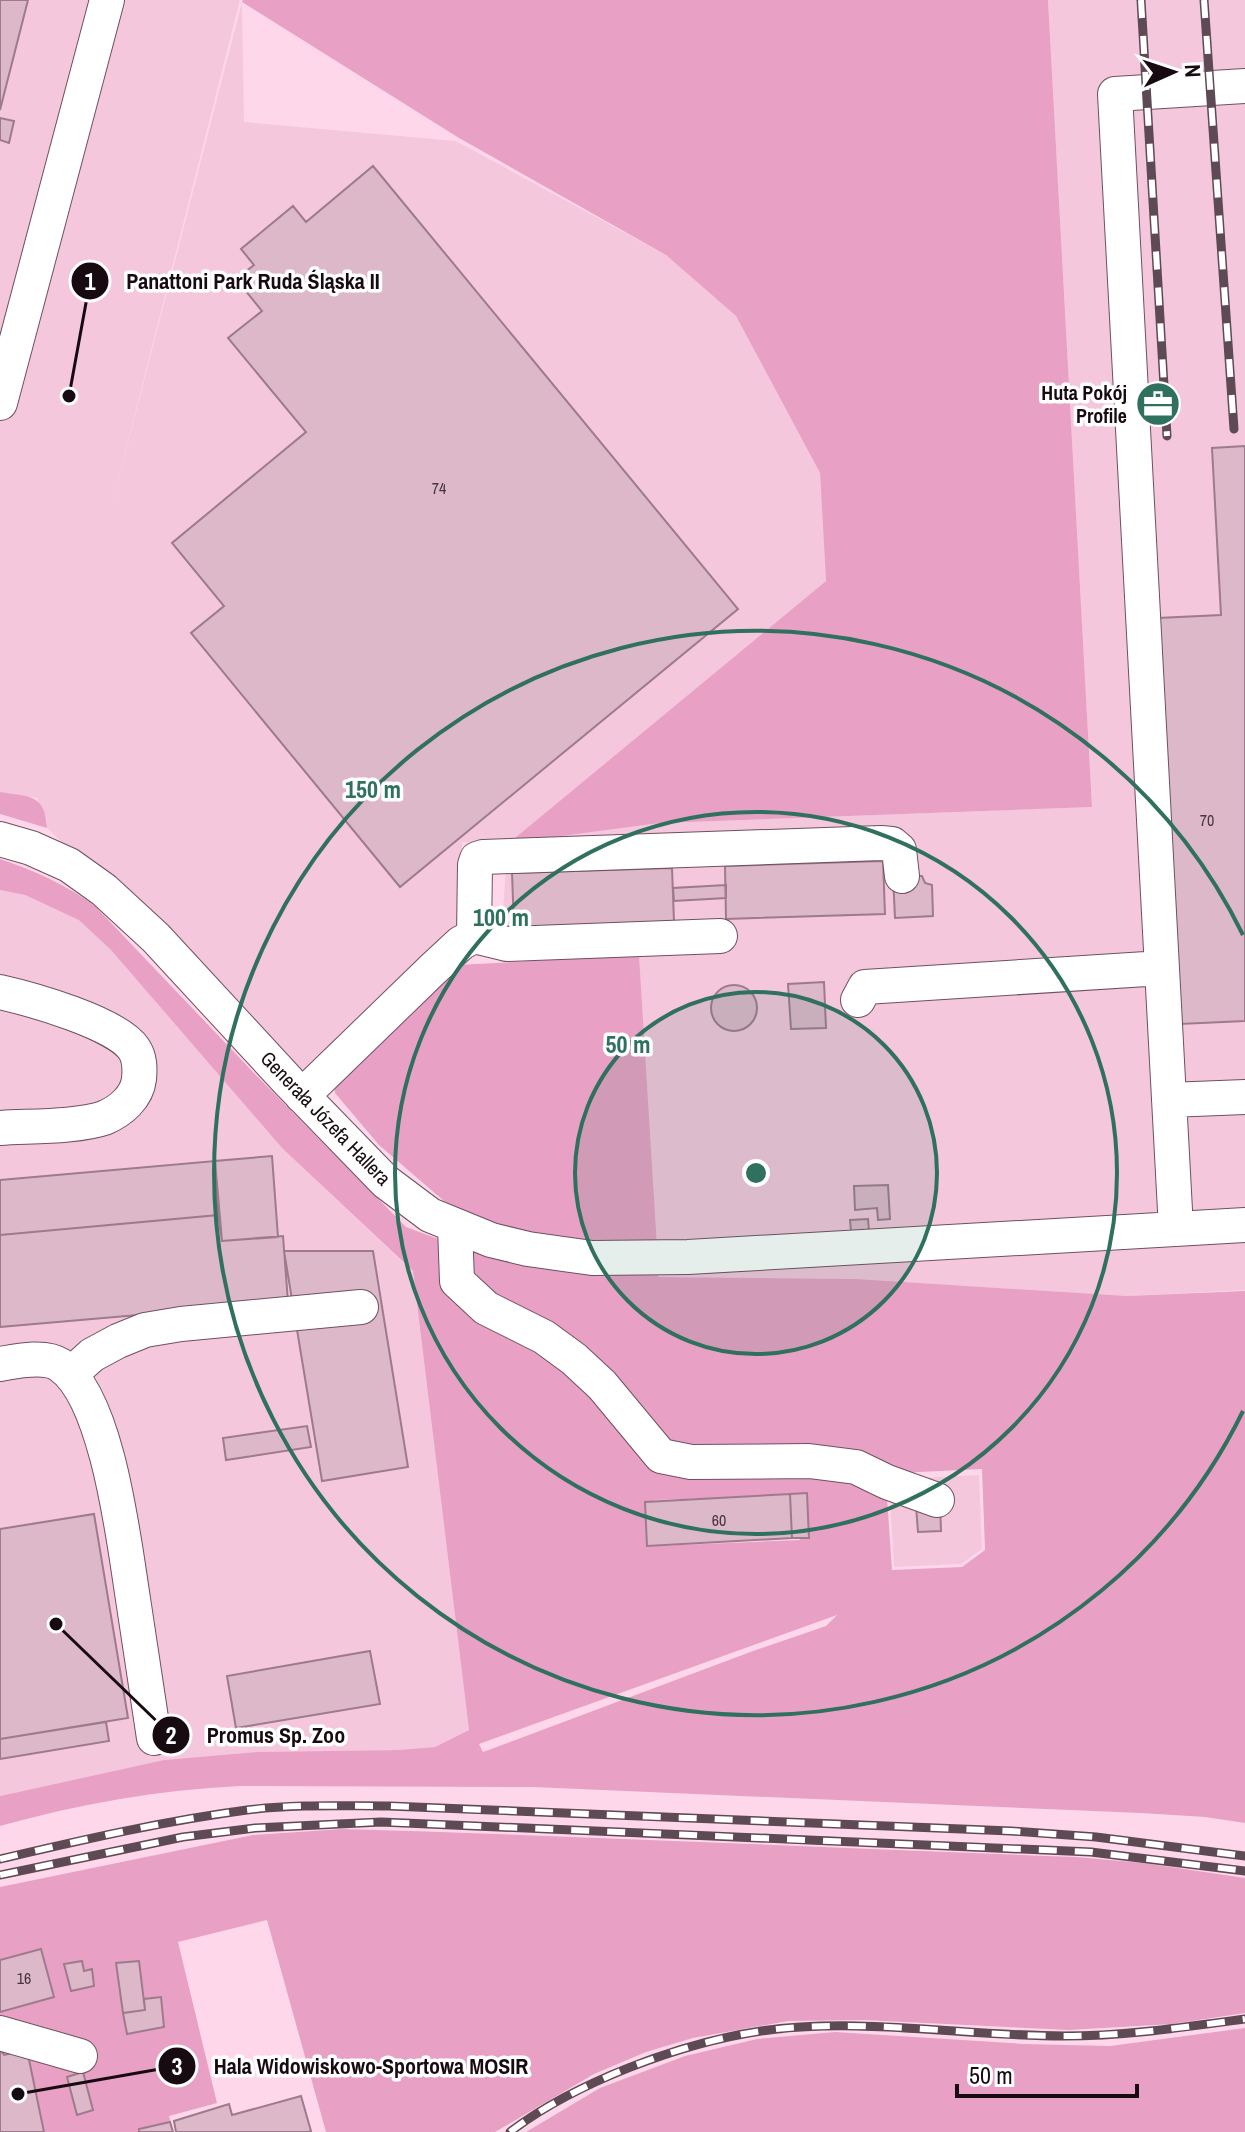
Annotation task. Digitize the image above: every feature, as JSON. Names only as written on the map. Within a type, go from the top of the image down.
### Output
[{"type":"street","points":[[0,403],[107,0]]},
{"type":"street","points":[[1176,1229],[1115,94],[1245,86]]},
{"type":"street","name":"Generała Józefa Hallera","points":[[0,839],[31,848],[69,865],[104,890],[156,938],[386,1182],[430,1215],[491,1240],[592,1258],[688,1257],[1245,1225]]},
{"type":"street","points":[[474,936],[475,865],[477,859],[483,857],[881,843],[892,844],[899,850],[902,876]]},
{"type":"street","points":[[302,1096],[433,969],[461,943],[474,936],[507,944],[720,936]]},
{"type":"street","points":[[858,1000],[865,987],[1162,968]]},
{"type":"street","points":[[0,992],[68,1012],[109,1030],[128,1042],[140,1064],[139,1083],[131,1100],[104,1117],[0,1128]]},
{"type":"street","points":[[1169,1100],[1245,1097]]},
{"type":"street","points":[[455,1226],[457,1281],[486,1308],[544,1337],[574,1359],[602,1385],[661,1456],[691,1462],[809,1461],[856,1467],[937,1500]]},
{"type":"street","points":[[71,1374],[92,1355],[145,1330],[361,1307]]},
{"type":"street","points":[[0,1364],[24,1360],[56,1362],[71,1374],[90,1405],[115,1487],[154,1738]]},
{"type":"street","points":[[0,2033],[80,2056]]},
{"type":"shaded area","points":[[0,0],[240,0],[109,516],[242,2],[244,122],[456,141],[666,255],[736,316],[820,473],[826,581],[511,843],[660,823],[1092,807],[1048,0],[1245,0],[1245,1290],[1127,1296],[857,1279],[659,1277],[639,956],[499,962],[508,843],[462,842],[462,923],[302,1077],[47,828],[47,818],[37,798],[0,792]]},
{"type":"shaded area","points":[[243,0],[1048,0],[1092,807],[660,823],[509,843],[826,581],[820,473],[736,316],[666,255],[459,138]]},
{"type":"shaded area","points":[[0,792],[34,799],[43,808],[47,828],[0,814]]},
{"type":"shaded area","points":[[0,859],[49,879],[95,906],[406,1227],[441,1240],[443,1274],[467,1300],[494,1320],[563,1356],[596,1386],[631,1435],[646,1463],[648,1449],[664,1460],[704,1469],[822,1467],[852,1473],[892,1489],[887,1498],[892,1570],[962,1567],[985,1550],[982,1469],[898,1473],[869,1461],[811,1452],[695,1454],[670,1447],[610,1382],[581,1356],[549,1333],[490,1304],[465,1280],[463,1236],[509,1253],[555,1262],[652,1266],[659,1277],[857,1279],[1127,1296],[1245,1291],[1245,1823],[1141,1813],[533,1787],[240,1786],[119,1799],[0,1826],[0,1796],[164,1760],[256,1752],[435,1747],[469,1730],[413,1271],[282,1148],[111,950],[79,920],[25,895],[0,890]],"holes":[[[798,1495],[800,1540],[656,1546],[654,1500]],[[837,1615],[826,1626],[483,1752],[479,1744]]]},
{"type":"shaded area","points":[[0,890],[25,895],[79,919],[111,950],[282,1148],[413,1272],[469,1730],[435,1747],[256,1752],[164,1760],[0,1796]]},
{"type":"shaded area","points":[[639,955],[657,1245],[592,1245],[495,1227],[444,1201],[379,1145],[335,1093],[333,1081],[458,965]]},
{"type":"shaded area","points":[[979,1475],[982,1549],[961,1564],[894,1567],[890,1498],[903,1479]]},
{"type":"shaded area","points":[[342,1829],[1076,1857],[1144,1863],[1245,1878],[1245,2013],[1172,2024],[1069,2030],[864,2020],[788,2021],[693,2038],[646,2052],[594,2074],[495,2132],[326,2132],[267,1920],[178,1942],[217,2103],[169,2116],[173,2132],[0,2132],[0,1887],[253,1835]]},
{"type":"shaded area","points":[[1245,2028],[1245,2132],[526,2132],[600,2088],[685,2056],[757,2039],[835,2032],[1110,2046]]},
{"type":"building","points":[[0,0],[28,0],[0,110]]},
{"type":"building","points":[[0,118],[14,121],[9,143],[0,140]]},
{"type":"building","points":[[373,166],[738,609],[400,887],[191,633],[224,606],[172,543],[306,432],[228,338],[262,311],[236,279],[254,265],[241,249],[293,206],[306,222]]},
{"type":"building","points":[[1245,446],[1245,1021],[1180,1024],[1158,618],[1221,615],[1212,448]]},
{"type":"building","points":[[883,861],[885,914],[726,919],[725,866]]},
{"type":"building","points":[[672,868],[674,922],[514,927],[512,873]]},
{"type":"building","points":[[893,876],[922,876],[925,883],[932,885],[933,916],[895,918]]},
{"type":"building","points":[[726,885],[726,898],[674,901],[673,888]]},
{"type":"building","points":[[824,982],[826,1028],[791,1029],[788,984]]},
{"type":"building","points":[[734,985],[743,986],[750,992],[756,999],[756,1017],[750,1024],[743,1030],[734,1031],[725,1030],[718,1024],[712,1017],[711,1008],[712,999],[718,992],[725,986]]},
{"type":"building","points":[[272,1156],[278,1237],[222,1241],[215,1161]]},
{"type":"building","points":[[215,1161],[218,1215],[0,1235],[0,1180]]},
{"type":"building","points":[[888,1185],[890,1219],[878,1220],[877,1208],[855,1210],[854,1186]]},
{"type":"building","points":[[218,1215],[222,1241],[283,1236],[288,1302],[0,1327],[0,1235]]},
{"type":"building","points":[[868,1219],[869,1231],[851,1232],[850,1220]]},
{"type":"building","points":[[284,1251],[373,1251],[408,1467],[322,1481]]},
{"type":"building","points":[[307,1426],[311,1447],[226,1460],[223,1438]]},
{"type":"building","points":[[807,1493],[809,1538],[792,1538],[790,1494]]},
{"type":"building","points":[[790,1494],[792,1538],[647,1546],[645,1502]]},
{"type":"building","points":[[940,1504],[941,1531],[918,1532],[916,1506]]},
{"type":"building","points":[[94,1514],[128,1718],[0,1739],[0,1529]]},
{"type":"building","points":[[370,1651],[380,1704],[236,1728],[227,1676]]},
{"type":"building","points":[[106,1722],[109,1741],[0,1759],[0,1739]]},
{"type":"building","points":[[41,1949],[54,1997],[0,2012],[0,1960]]},
{"type":"building","points":[[82,1961],[84,1971],[92,1969],[94,1986],[71,1991],[64,1964]]},
{"type":"building","points":[[139,1961],[145,2010],[123,2013],[116,1963]]},
{"type":"building","points":[[161,1997],[164,2027],[127,2034],[123,2013],[145,2010],[144,1999]]},
{"type":"building","points":[[0,2049],[4,2055],[27,2050],[44,2132],[0,2132]]},
{"type":"building","points":[[83,2072],[93,2110],[77,2115],[67,2077]]},
{"type":"building","points":[[301,2096],[311,2131],[308,2132],[176,2132],[174,2121],[229,2104],[232,2115]]},
{"type":"building","points":[[170,2122],[173,2132],[139,2132],[139,2129]]},
{"type":"railway","points":[[1141,0],[1167,436]]},
{"type":"railway","points":[[1204,0],[1234,429]]},
{"type":"railway","points":[[0,1859],[216,1814],[300,1806],[389,1806],[1011,1831],[1096,1837],[1245,1856]]},
{"type":"railway","points":[[0,1875],[183,1837],[255,1828],[381,1822],[1091,1852],[1245,1871]]},
{"type":"railway","points":[[510,2132],[565,2097],[629,2068],[697,2045],[761,2031],[874,2026],[1087,2036],[1245,2019]]},
{"type":"place","name":"Panattoni Park Ruda Śląska II","points":[[69,396]]},
{"type":"place","name":"Huta Pokój Profile","points":[[1158,404]]},
{"type":"place","name":"Promus Sp. Zoo","points":[[56,1624]]},
{"type":"place","name":"Hala Widowiskowo-Sportowa MOSIR","points":[[18,2094]]}]
